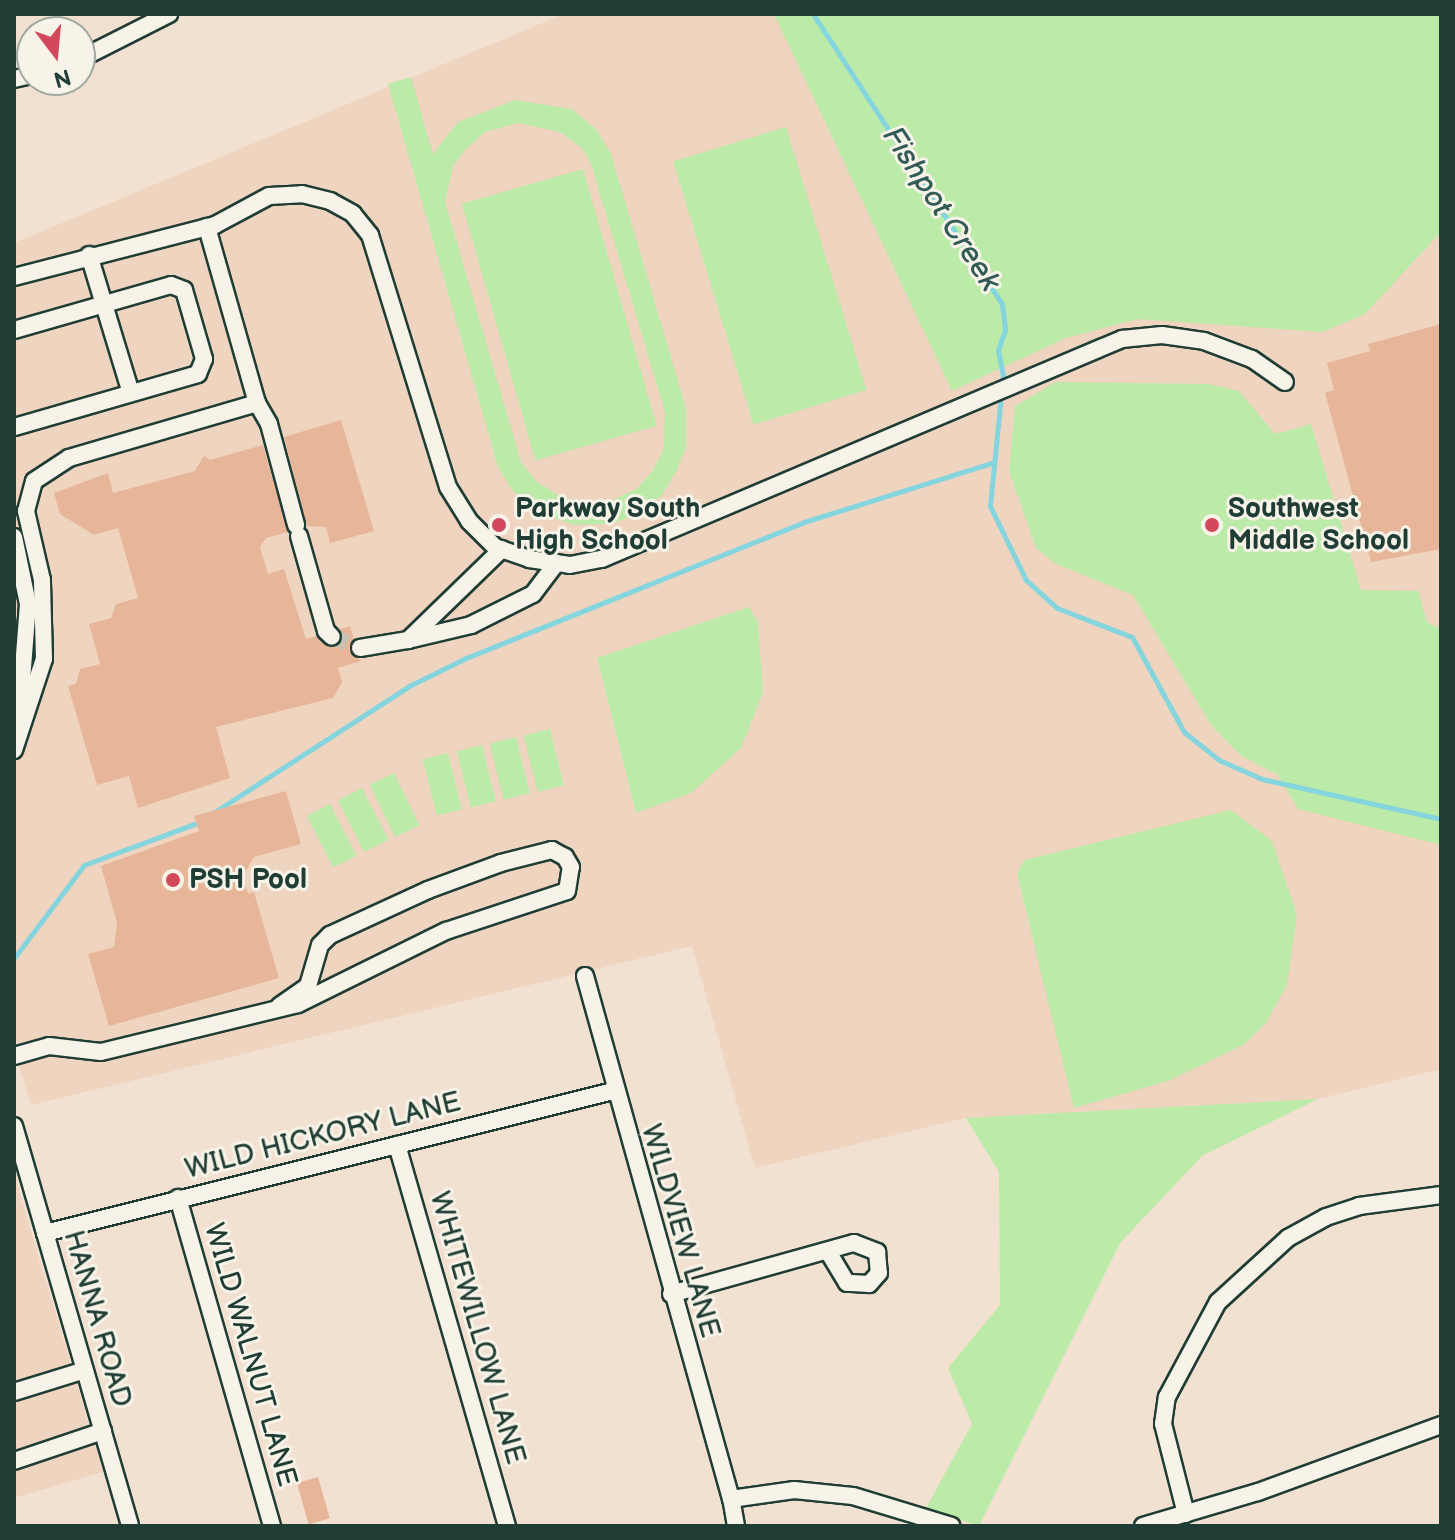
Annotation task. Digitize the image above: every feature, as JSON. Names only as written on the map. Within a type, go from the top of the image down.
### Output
[{"type":"street","points":[[96,51],[169,14]]},
{"type":"street","points":[[14,277],[89,255],[207,227],[269,196],[302,194],[353,214],[370,235],[382,265],[448,487],[469,521],[502,549],[556,563],[602,559],[1055,364],[1122,339],[1162,335],[1204,341],[1252,359],[1285,382]]},
{"type":"street","points":[[207,227],[257,403],[269,424],[326,631],[332,637]]},
{"type":"street","points":[[89,255],[131,393]]},
{"type":"street","points":[[14,330],[171,285],[184,290],[204,359],[198,374],[14,427]]},
{"type":"street","points":[[16,746],[44,659],[42,580],[26,511],[34,481],[69,458],[257,403]]},
{"type":"street","points":[[14,537],[28,604],[16,746]]},
{"type":"street","points":[[408,640],[502,549]]},
{"type":"street","points":[[360,648],[471,625],[533,594],[556,563]]},
{"type":"street","points":[[14,1056],[49,1046],[101,1052],[279,1006],[298,1004],[446,931],[567,891],[571,867],[565,857],[552,850],[428,890],[330,935],[320,945],[319,959],[308,986],[279,1006]]},
{"type":"street","points":[[319,959],[338,984]]},
{"type":"street","name":"WILDVIEW LANE","points":[[585,976],[613,1091],[731,1499],[736,1526]]},
{"type":"street","name":"WILD HICKORY LANE","points":[[45,1233],[613,1091]]},
{"type":"street","name":"HANNA ROAD","points":[[14,1126],[130,1526]]},
{"type":"street","name":"WHITEWILLOW LANE","points":[[397,1145],[507,1526]]},
{"type":"street","points":[[1186,1514],[1163,1424],[1167,1397],[1218,1302],[1288,1238],[1326,1217],[1359,1206],[1441,1195]]},
{"type":"street","name":"WILD WALNUT LANE","points":[[178,1198],[272,1526]]},
{"type":"street","points":[[671,1294],[828,1251]]},
{"type":"street","points":[[14,1392],[85,1370]]},
{"type":"street","points":[[1143,1526],[1186,1514],[1441,1425]]},
{"type":"street","points":[[14,1461],[103,1431]]},
{"type":"street","points":[[731,1499],[794,1490],[853,1496],[952,1526]]},
{"type":"shaded area","name":"Parkway South High School","points":[[564,14],[1441,14],[1441,1069],[1318,1099],[966,1118],[755,1168],[692,946],[31,1105],[14,1048],[14,243]]},
{"type":"shaded area","points":[[14,1174],[103,1472],[14,1498]]},
{"type":"green space","points":[[774,14],[1441,14],[1441,232],[1365,314],[1322,332],[1138,319],[1066,338],[952,391]]},
{"type":"green space","points":[[411,77],[433,154],[458,122],[515,100],[572,109],[597,130],[611,154],[686,408],[686,447],[677,470],[662,495],[641,512],[612,524],[575,525],[536,512],[513,491],[498,467],[388,84]],"holes":[[[518,123],[560,132],[583,149],[591,164],[665,412],[664,448],[652,472],[636,489],[613,500],[588,503],[561,497],[537,482],[521,462],[445,202],[453,166],[485,132]]]},
{"type":"green space","points":[[786,127],[866,390],[754,424],[673,161]]},
{"type":"green space","points":[[583,169],[657,426],[535,460],[462,204]]},
{"type":"green space","points":[[1056,382],[1208,384],[1239,391],[1275,434],[1311,424],[1361,590],[1418,591],[1427,622],[1441,629],[1441,845],[1298,809],[1278,775],[1241,756],[1211,725],[1133,595],[1054,563],[1036,548],[1009,471],[1015,406]]},
{"type":"green space","points":[[749,607],[758,622],[763,693],[741,748],[691,793],[636,813],[597,658]]},
{"type":"green space","points":[[550,729],[564,785],[538,792],[524,736]]},
{"type":"green space","points":[[516,737],[530,793],[504,800],[490,744]]},
{"type":"green space","points":[[482,745],[496,801],[471,808],[457,751]]},
{"type":"green space","points":[[448,753],[462,809],[437,816],[423,759]]},
{"type":"green space","points":[[394,773],[419,825],[395,837],[370,785]]},
{"type":"green space","points":[[362,788],[388,840],[364,852],[338,800]]},
{"type":"green space","points":[[330,804],[356,856],[333,867],[307,816]]},
{"type":"green space","points":[[1231,810],[1272,841],[1297,915],[1287,985],[1266,1023],[1245,1044],[1168,1081],[1074,1108],[1017,874],[1024,860]]},
{"type":"green space","points":[[1318,1099],[1202,1156],[1120,1243],[979,1526],[926,1508],[972,1424],[948,1368],[1000,1305],[999,1172],[966,1118]]},
{"type":"building","points":[[1441,324],[1441,549],[1371,562],[1325,393],[1334,390],[1327,363],[1370,351],[1368,344]]},
{"type":"building","points":[[341,420],[374,531],[330,543],[326,527],[307,526],[284,437]]},
{"type":"building","points":[[263,445],[288,532],[266,538],[260,547],[268,574],[284,569],[306,639],[317,636],[336,647],[343,639],[340,629],[350,626],[354,639],[349,651],[361,661],[338,668],[342,682],[333,698],[216,727],[230,778],[138,808],[129,776],[97,785],[68,686],[76,684],[80,669],[100,664],[89,624],[111,618],[116,604],[138,598],[118,528],[94,535],[60,514],[54,493],[108,473],[113,493],[195,471],[204,456],[210,460]]},
{"type":"building","points":[[286,791],[301,844],[254,857],[243,876],[248,894],[254,892],[279,978],[109,1026],[88,954],[114,947],[117,923],[101,866],[199,831],[194,816]]},
{"type":"building","points":[[318,1477],[330,1518],[309,1524],[297,1483]]},
{"type":"waterway","name":"Fishpot Creek","points":[[813,14],[1002,304],[1005,330],[998,350],[1003,375],[990,506],[1026,580],[1057,608],[1132,637],[1184,732],[1219,760],[1262,779],[1441,819]]},
{"type":"waterway","points":[[213,813],[409,686],[466,658],[804,522],[991,463]]},
{"type":"waterway","points":[[14,958],[84,865],[202,821]]},
{"type":"tunnel","points":[[332,637],[360,648]]},
{"type":"place","name":"Parkway South High School","points":[[499,525]]},
{"type":"place","name":"Southwest Middle School","points":[[1212,525]]},
{"type":"place","name":"PSH Pool","points":[[173,880]]}]
